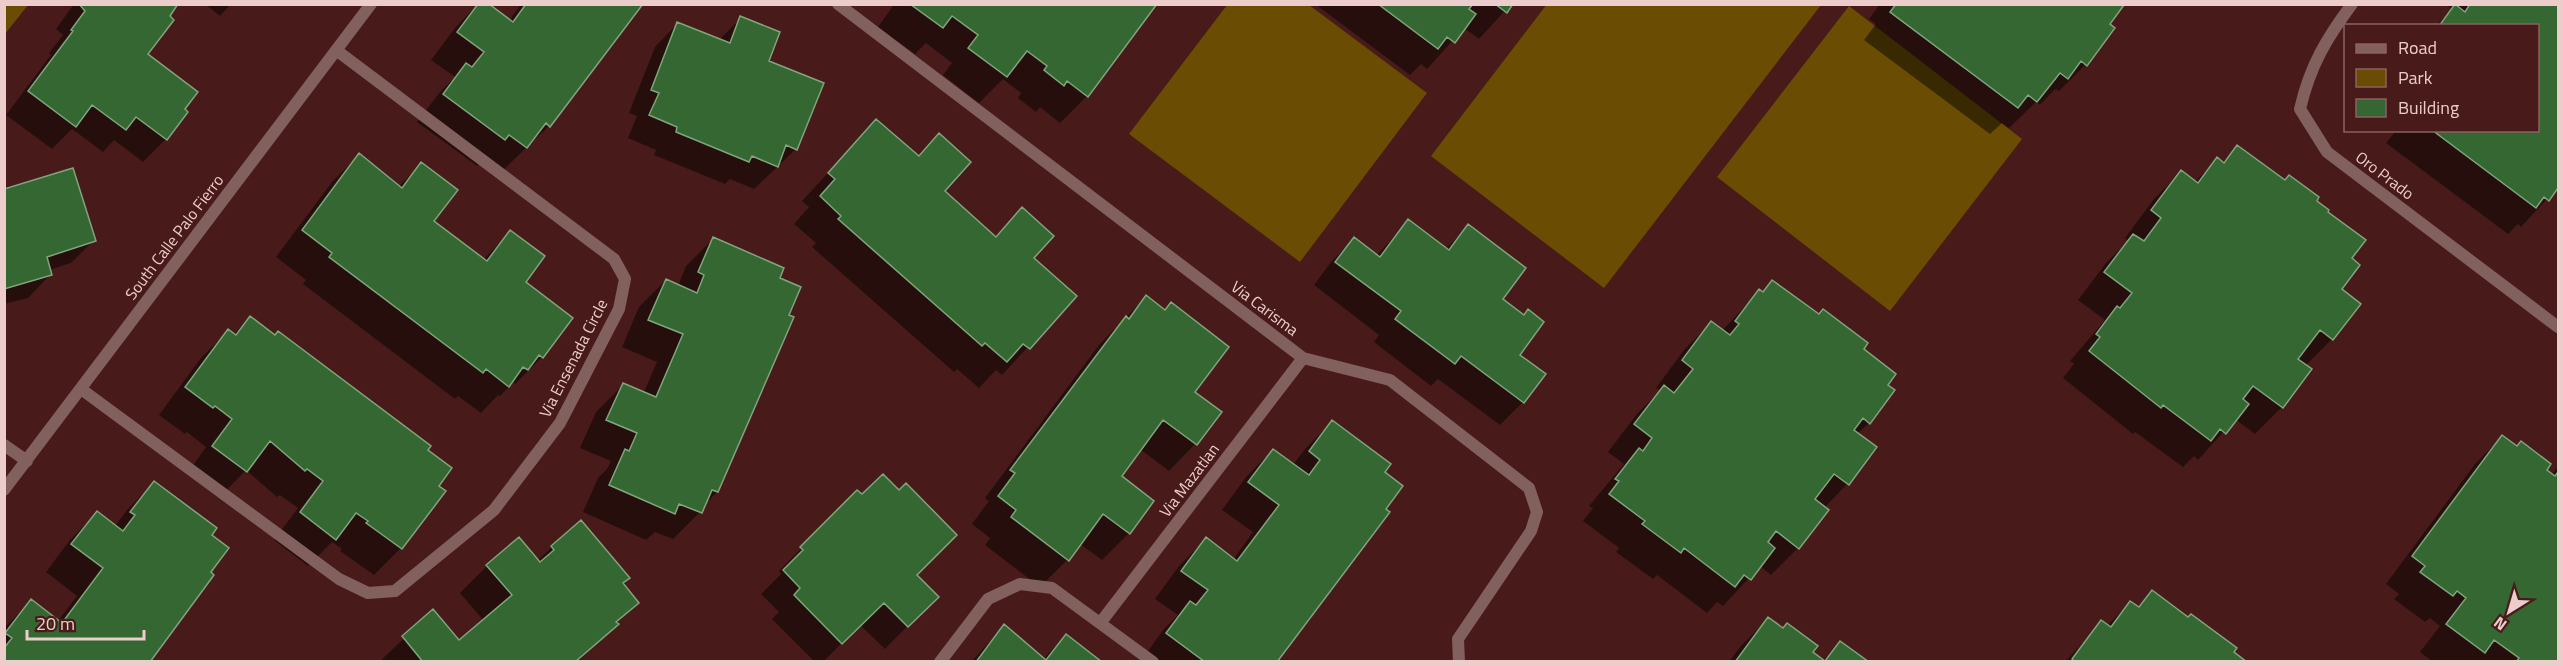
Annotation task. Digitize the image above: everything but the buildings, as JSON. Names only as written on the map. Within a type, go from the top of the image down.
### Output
[{"type":"street","name":"South Calle Palo Fierro","points":[[4,490],[371,4]]},
{"type":"street","name":"Via Carisma","points":[[838,4],[1303,358],[1390,380],[1529,488],[1537,512],[1531,531],[1458,639],[1459,662]]},
{"type":"street","name":"Oro Prado","points":[[2352,4],[2332,31],[2307,78],[2300,109],[2327,152],[2559,327]]},
{"type":"street","name":"Via Ensenada Circle","points":[[81,389],[339,579],[368,592],[395,591],[494,510],[560,423],[619,309],[625,279],[614,259],[336,50]]},
{"type":"street","name":"Via Mazatlan","points":[[1101,622],[1303,358]]},
{"type":"street","points":[[4,445],[27,461]]},
{"type":"street","points":[[940,662],[988,599],[1020,584],[1052,588],[1153,662]]},
{"type":"green space","points":[[1547,4],[1821,5],[1604,288],[1431,156]]},
{"type":"green space","points":[[4,5],[28,5],[5,34]]},
{"type":"green space","points":[[1227,5],[1309,5],[1427,93],[1300,262],[1129,134]]},
{"type":"green space","points":[[1849,6],[2022,139],[1890,311],[1717,177]]}]
